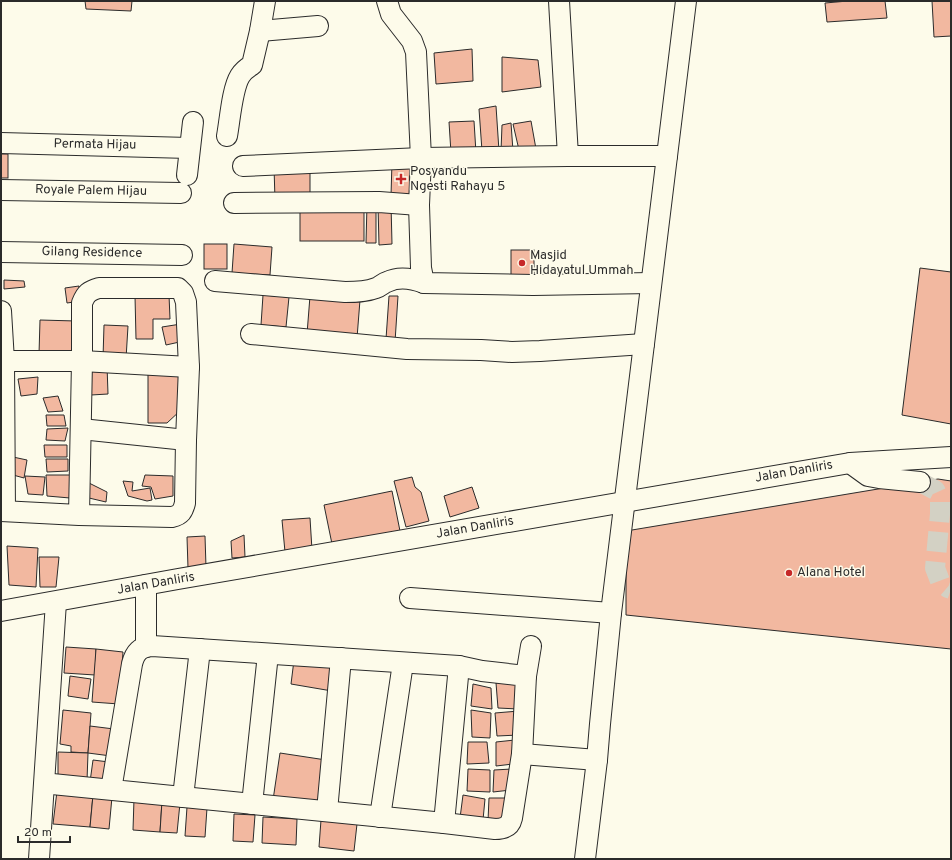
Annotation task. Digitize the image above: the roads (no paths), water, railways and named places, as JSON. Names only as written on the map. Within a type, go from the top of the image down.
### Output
[{"type":"street","points":[[227,136],[235,86],[242,73],[252,65],[265,1]]},
{"type":"street","points":[[387,1],[391,14],[412,41],[416,52],[421,158],[419,205],[421,268],[424,283]]},
{"type":"street","points":[[559,1],[568,156]]},
{"type":"street","points":[[585,859],[597,760],[611,613],[686,1]]},
{"type":"street","points":[[260,31],[318,26]]},
{"type":"street","points":[[189,148],[193,122]]},
{"type":"street","name":"Permata Hijau","points":[[1,143],[189,148]]},
{"type":"street","name":"Royale Palem Hijau","points":[[1,190],[184,184],[189,148]]},
{"type":"street","points":[[243,166],[421,158],[667,156]]},
{"type":"street","points":[[234,203],[379,202],[419,205]]},
{"type":"street","name":"Gilang Residence","points":[[1,252],[182,255]]},
{"type":"street","points":[[215,281],[345,292],[363,291],[377,288],[387,281],[403,277],[424,283],[533,285],[651,283]]},
{"type":"street","points":[[1,311],[4,361],[3,511],[79,515],[172,517],[182,513],[185,503],[189,367],[186,302],[183,293],[178,288],[99,288],[92,290],[84,298],[82,303],[79,515]]},
{"type":"street","points":[[251,334],[407,349],[512,352],[644,344]]},
{"type":"street","points":[[4,361],[82,361],[189,367]]},
{"type":"street","points":[[81,429],[186,440]]},
{"type":"street","name":"Jalan Danliris","points":[[1,611],[850,463],[951,457]]},
{"type":"street","points":[[850,463],[868,476],[920,482]]},
{"type":"street","points":[[146,586],[146,646]]},
{"type":"street","points":[[410,598],[611,613]]},
{"type":"street","points":[[39,859],[56,602]]},
{"type":"street","points":[[110,790],[132,664],[134,656],[146,646],[459,666],[482,671],[526,676]]},
{"type":"street","points":[[52,784],[444,822],[494,829],[504,828],[510,824],[512,818],[522,754],[526,676],[531,646]]},
{"type":"street","points":[[183,797],[200,649]]},
{"type":"street","points":[[252,804],[268,654]]},
{"type":"street","points":[[327,811],[341,658]]},
{"type":"street","points":[[380,817],[403,663]]},
{"type":"street","points":[[444,822],[459,666]]},
{"type":"street","points":[[522,754],[597,760]]},
{"type":"tunnel","points":[[920,482],[935,490],[940,501],[935,568],[940,581],[951,589]]},
{"type":"place","name":"Posyandu Ngesti Rahayu 5","points":[[401,179]]},
{"type":"place","name":"Masjid Hidayatul Ummah","points":[[522,263]]},
{"type":"place","name":"Alana Hotel","points":[[789,573]]}]
